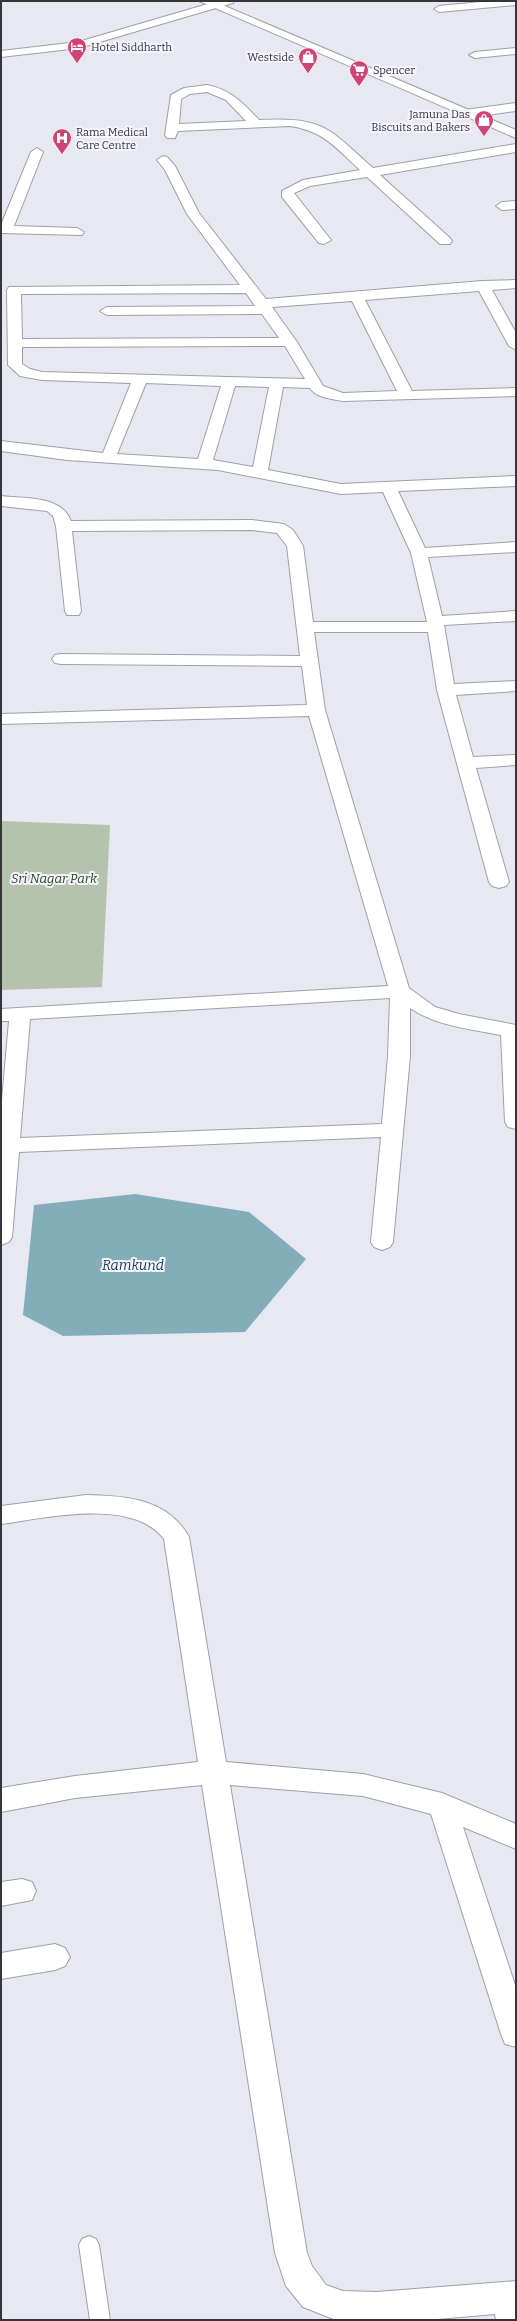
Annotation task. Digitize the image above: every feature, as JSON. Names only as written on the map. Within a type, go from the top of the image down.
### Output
[{"type":"street","points":[[1,46],[69,38],[130,22],[194,1]]},
{"type":"street","points":[[1,54],[79,45],[137,30],[208,3],[229,1]]},
{"type":"street","points":[[439,9],[516,2]]},
{"type":"street","points":[[208,3],[465,114],[516,134]]},
{"type":"street","points":[[475,55],[516,50]]},
{"type":"street","points":[[256,124],[226,93],[211,88],[201,88],[182,92],[175,98],[172,132],[290,122],[311,125],[327,133],[445,242]]},
{"type":"street","points":[[465,114],[516,107]]},
{"type":"street","points":[[324,240],[292,202],[288,191],[307,183],[516,148]]},
{"type":"street","points":[[37,152],[4,230],[77,232]]},
{"type":"street","points":[[162,160],[171,169],[193,214],[290,342],[318,389],[343,397],[516,392]]},
{"type":"street","points":[[502,206],[516,205]]},
{"type":"street","points":[[107,311],[264,307],[356,296],[516,284]]},
{"type":"street","points":[[482,286],[516,346]]},
{"type":"street","points":[[250,289],[14,290],[15,365],[24,372],[42,376],[104,360],[290,342]]},
{"type":"street","points":[[104,360],[107,290]]},
{"type":"street","points":[[356,296],[407,396]]},
{"type":"street","points":[[14,343],[104,360],[140,379],[314,384]]},
{"type":"street","points":[[108,458],[140,379]]},
{"type":"street","points":[[204,464],[229,382]]},
{"type":"street","points":[[260,472],[277,383]]},
{"type":"street","points":[[1,446],[32,452],[204,464],[260,472],[341,489],[516,481]]},
{"type":"street","points":[[389,488],[419,553],[435,624],[446,690],[499,882]]},
{"type":"street","points":[[1,501],[51,507],[57,510],[62,517],[73,612]]},
{"type":"street","points":[[64,526],[252,525],[274,526],[284,529],[291,536],[295,546],[316,710],[370,885],[400,991],[399,1056],[382,1242]]},
{"type":"street","points":[[419,553],[516,547]]},
{"type":"street","points":[[305,627],[435,624],[516,616]]},
{"type":"street","points":[[61,658],[309,661]]},
{"type":"street","points":[[446,690],[516,686]]},
{"type":"street","points":[[1,719],[316,710]]},
{"type":"street","points":[[466,763],[516,760]]},
{"type":"street","points":[[1,1237],[9,1145],[11,1014],[400,991],[428,1011],[455,1020],[514,1031],[516,1122]]},
{"type":"street","points":[[9,1145],[392,1130]]},
{"type":"street","points":[[1,1515],[70,1505],[111,1505],[142,1510],[165,1522],[176,1537],[268,2115],[291,2253],[298,2275],[316,2296],[343,2307],[376,2308],[512,2305]]},
{"type":"street","points":[[1,1800],[75,1787],[214,1772],[363,1785],[442,1804],[516,1837]]},
{"type":"street","points":[[442,1804],[516,2034]]},
{"type":"street","points":[[1,1966],[54,1957]]},
{"type":"lane","points":[[89,2245],[100,2320]]},
{"type":"green space","name":"Sri Nagar Park","points":[[1,821],[110,825],[102,987],[1,990]]},
{"type":"water","name":"Ramkund","points":[[135,1194],[249,1212],[306,1259],[245,1332],[63,1336],[23,1315],[34,1205]]},
{"type":"place","name":"Hotel Siddharth","points":[[77,64]]},
{"type":"place","name":"Westside","points":[[308,74]]},
{"type":"place","name":"Spencer","points":[[359,87]]},
{"type":"place","name":"Jamuna Das Biscuits and Bakers","points":[[484,137]]},
{"type":"place","name":"Rama Medical Care Centre","points":[[62,155]]}]
